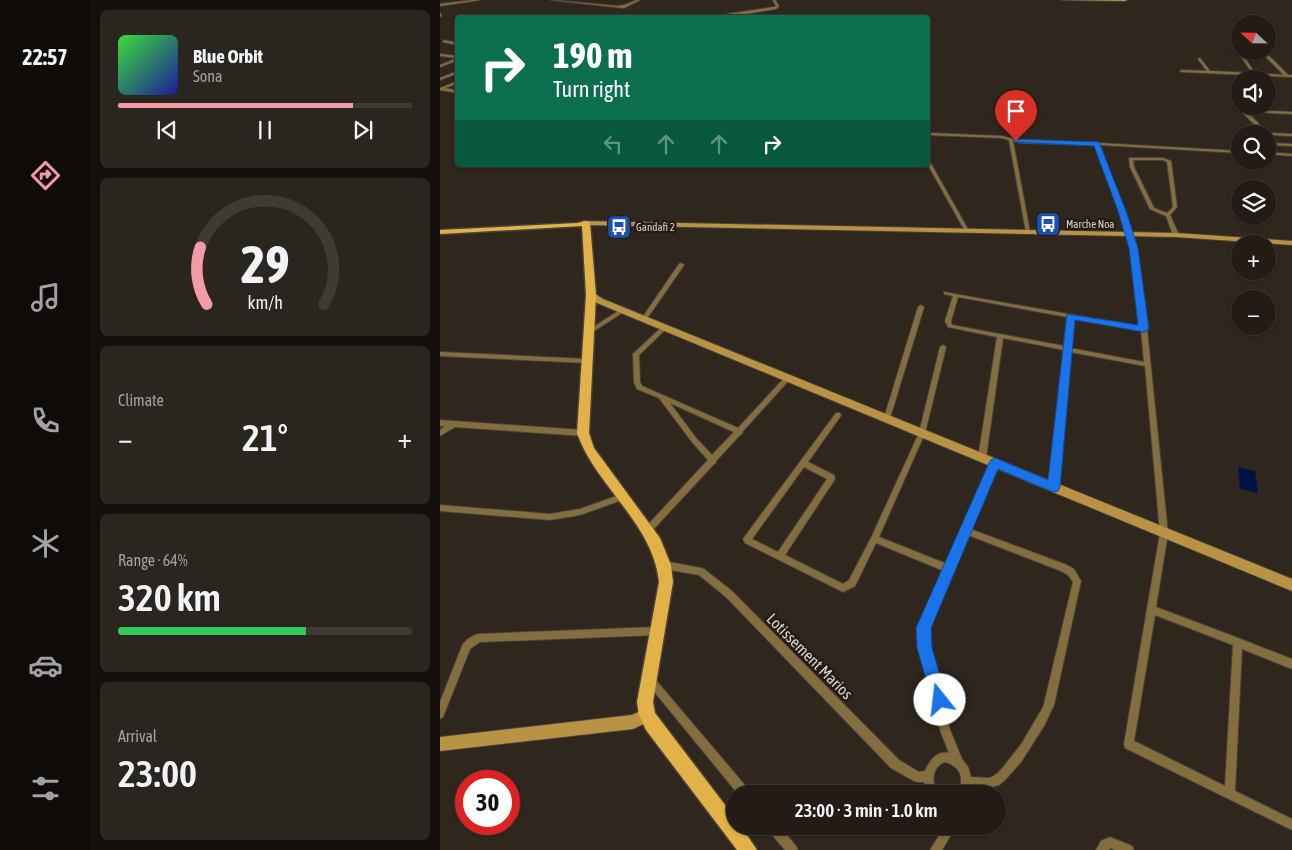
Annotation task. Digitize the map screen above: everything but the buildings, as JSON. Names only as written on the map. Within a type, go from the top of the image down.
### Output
[{"type":"main road","points":[[440,226],[553,220],[586,223]]},
{"type":"main road","points":[[440,232],[586,223]]},
{"type":"main road","points":[[586,223],[591,295],[583,433],[589,450],[647,531],[660,553],[664,565],[666,582],[645,702],[647,714],[652,724],[748,850]]},
{"type":"street","points":[[440,6],[478,0]]},
{"type":"street","points":[[552,0],[617,7],[639,0]]},
{"type":"street","points":[[727,15],[775,8],[778,6],[774,0]]},
{"type":"street","points":[[1064,0],[1125,0]]},
{"type":"street","points":[[444,42],[455,44]]},
{"type":"street","points":[[1251,70],[1239,53],[1269,57],[1290,76]]},
{"type":"street","points":[[440,54],[455,57]]},
{"type":"street","points":[[440,66],[455,59]]},
{"type":"street","points":[[1200,59],[1209,72]]},
{"type":"street","points":[[1182,71],[1231,73]]},
{"type":"street","points":[[440,79],[455,73]]},
{"type":"street","points":[[1276,75],[1290,76]]},
{"type":"street","points":[[441,89],[455,83]]},
{"type":"street","points":[[441,89],[455,91]]},
{"type":"street","points":[[1258,125],[1243,111],[1292,113]]},
{"type":"street","points":[[930,134],[1002,137],[1020,142],[1231,151]]},
{"type":"street","points":[[1276,134],[1292,135]]},
{"type":"street","points":[[1011,139],[1028,232]]},
{"type":"street","points":[[1276,143],[1292,145]]},
{"type":"street","points":[[1097,144],[1129,234],[1135,257],[1148,365],[1164,533],[1129,744],[1292,825]]},
{"type":"street","points":[[1277,154],[1292,154]]},
{"type":"street","points":[[1168,215],[1175,207],[1169,161],[1158,158],[1131,159],[1132,167],[1152,209],[1168,215],[1176,235]]},
{"type":"street","points":[[930,166],[967,231]]},
{"type":"street","points":[[586,223],[1176,235],[1292,243]]},
{"type":"street","points":[[644,319],[681,264]]},
{"type":"street","points":[[946,293],[1144,329]]},
{"type":"street","points":[[956,294],[948,325],[1000,337],[1148,365]]},
{"type":"street","points":[[591,295],[600,301],[1292,585]]},
{"type":"street","points":[[887,418],[921,307]]},
{"type":"street","points":[[589,332],[623,310]]},
{"type":"street","points":[[1053,487],[1070,316]]},
{"type":"street","points":[[665,327],[638,350],[636,354],[637,382],[639,387],[740,432]]},
{"type":"street","points":[[982,458],[1000,337]]},
{"type":"street","points":[[838,415],[747,537],[748,541],[779,557],[840,587],[846,587],[852,583],[874,539],[922,433],[943,348]]},
{"type":"street","points":[[440,354],[587,361]]},
{"type":"street","points":[[647,531],[789,377]]},
{"type":"street","points":[[661,397],[712,461]]},
{"type":"street","points":[[440,423],[583,433]]},
{"type":"street","points":[[440,433],[452,425]]},
{"type":"street","points":[[779,557],[831,477],[827,473],[803,463]]},
{"type":"street","points":[[958,762],[946,730],[923,634],[926,619],[995,463]]},
{"type":"street","points":[[440,508],[550,517],[580,512],[622,496]]},
{"type":"street","points":[[966,531],[1071,572],[1075,576],[1077,586],[1049,705],[1041,724],[1004,774],[995,781],[982,784],[967,781]]},
{"type":"street","points":[[874,539],[949,570]]},
{"type":"street","name":"Lotissement Marios","points":[[664,565],[698,570],[706,574],[735,601],[895,764],[918,777],[929,776]]},
{"type":"street","points":[[1151,610],[1292,664]]},
{"type":"street","points":[[440,714],[467,646],[474,640],[482,638],[657,631]]},
{"type":"street","points":[[1230,794],[1238,642]]},
{"type":"street","points":[[649,679],[737,785]]},
{"type":"street","points":[[440,744],[633,722],[647,714]]},
{"type":"street","points":[[931,785],[930,769],[939,759],[946,757],[958,762],[963,767],[967,781],[966,785]]},
{"type":"street","points":[[780,835],[792,850]]},
{"type":"street","points":[[936,850],[945,835]]},
{"type":"street","points":[[1102,850],[1110,842],[1128,850]]},
{"type":"shaded area","points":[[1238,467],[1255,471],[1258,493],[1240,489]]},
{"type":"place","name":"Marche Noa","points":[[1048,224]]},
{"type":"place","name":"Gandafi 2","points":[[619,227]]},
{"type":"route","points":[[940,700],[925,648],[923,634],[926,619],[995,463],[1053,487],[1070,316],[1144,329],[1133,248],[1122,211],[1097,144],[1016,141]]}]
